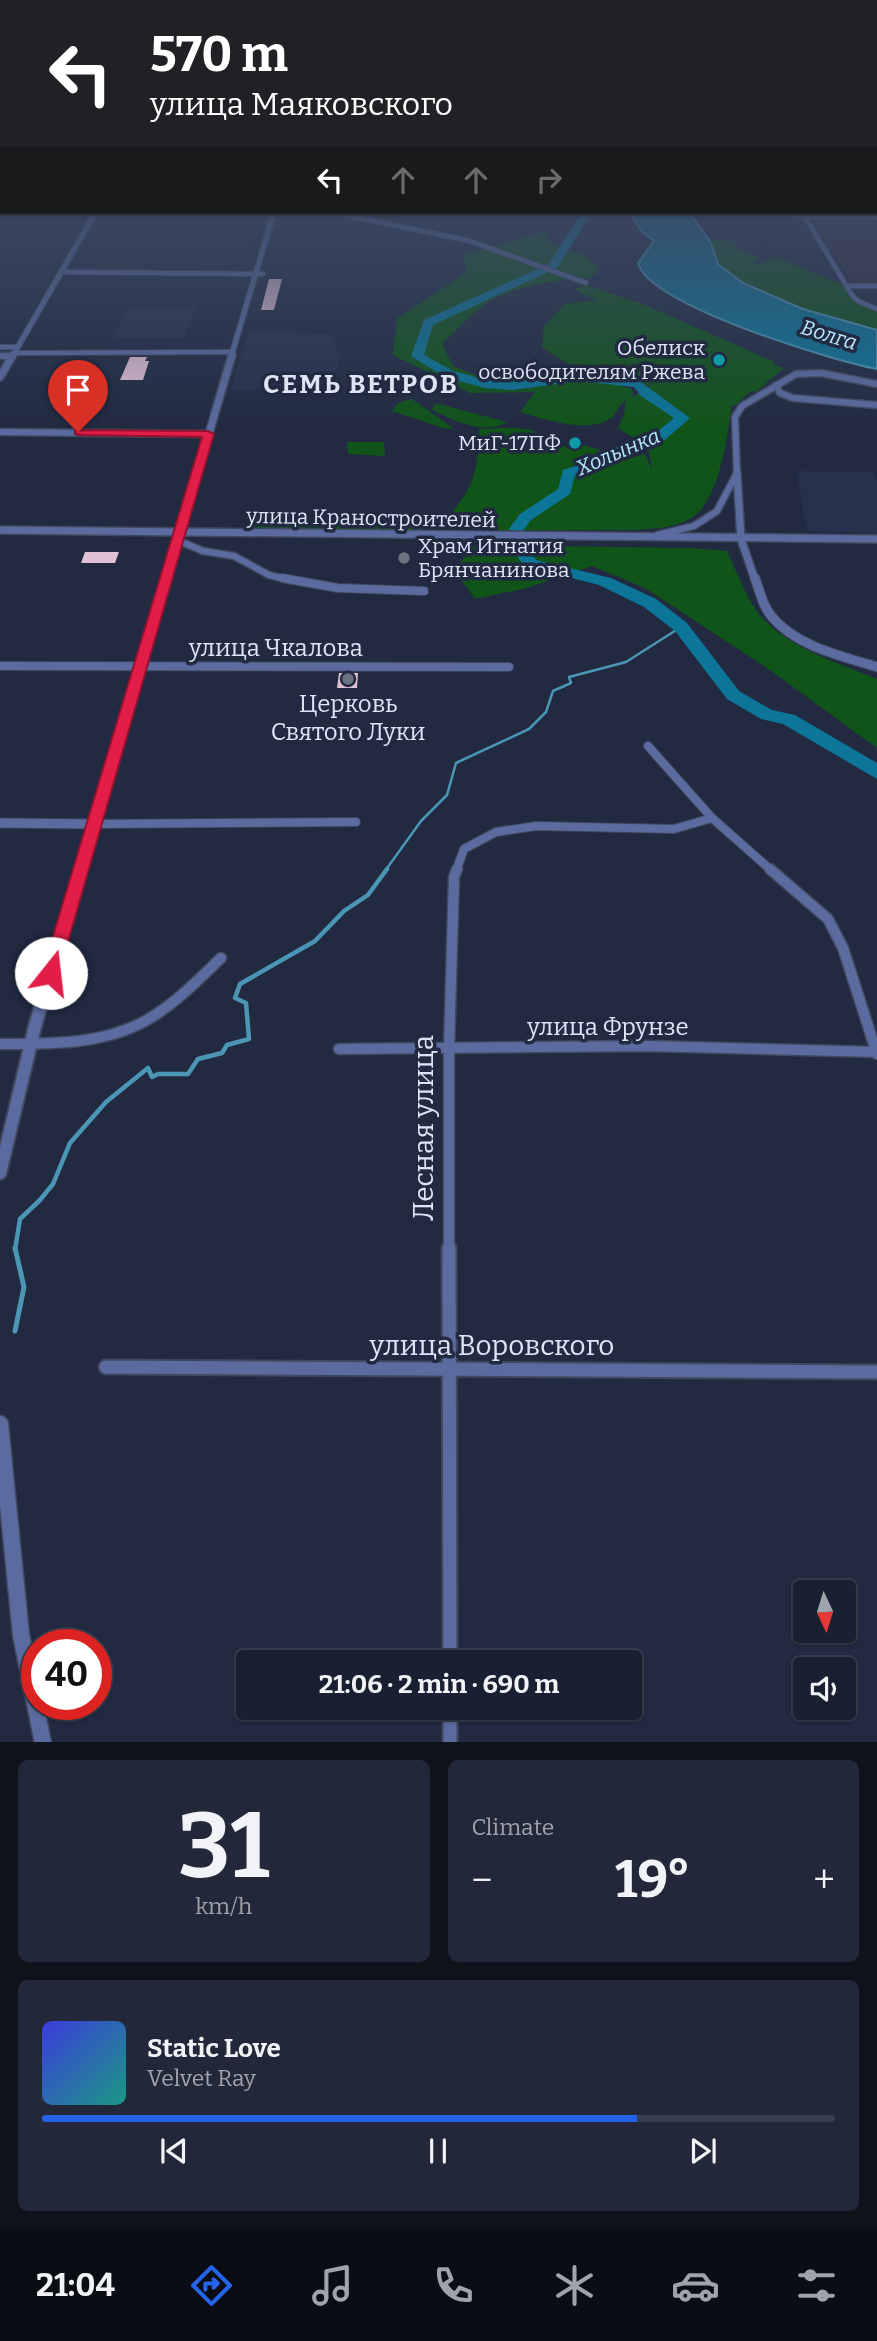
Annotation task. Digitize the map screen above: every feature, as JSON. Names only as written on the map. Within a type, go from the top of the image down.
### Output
[{"type":"street","points":[[0,377],[64,266]]},
{"type":"street","points":[[0,1173],[31,1044],[94,824],[232,352],[261,266]]},
{"type":"street","points":[[537,266],[586,283]]},
{"type":"street","points":[[835,266],[852,295],[858,301],[877,309]]},
{"type":"street","points":[[61,272],[259,274]]},
{"type":"street","points":[[847,286],[877,286]]},
{"type":"street","points":[[0,347],[14,352]]},
{"type":"street","points":[[0,356],[14,352],[232,352]]},
{"type":"street","points":[[877,384],[821,373],[790,376],[742,406],[735,417],[741,539],[764,604],[773,618],[806,642],[864,665],[877,667]]},
{"type":"street","points":[[776,385],[780,393],[793,398],[877,405]]},
{"type":"street","points":[[0,432],[208,434]]},
{"type":"street","points":[[626,538],[681,531],[700,523],[718,509],[727,484],[737,473]]},
{"type":"street","name":"улица Краностроителей","points":[[0,530],[178,536],[877,539]]},
{"type":"street","points":[[178,536],[203,551],[234,556],[269,575],[290,580],[338,588],[424,591]]},
{"type":"street","name":"улица Чкалова","points":[[0,666],[509,667]]},
{"type":"street","points":[[648,746],[712,818],[828,919],[843,948],[877,1053]]},
{"type":"street","name":"Лесная улица","points":[[450,1650],[449,1049],[454,877],[464,849],[496,832],[536,826],[674,829],[712,818]]},
{"type":"street","points":[[0,823],[356,822]]},
{"type":"street","points":[[0,1044],[91,1040],[127,1030],[164,1010],[221,958]]},
{"type":"street","name":"улица Фрунзе","points":[[338,1049],[648,1046],[877,1053]]},
{"type":"street","name":"улица Воровского","points":[[106,1367],[877,1373]]},
{"type":"street","points":[[0,1424],[21,1635],[43,1742]]},
{"type":"street","points":[[450,1720],[450,1742]]},
{"type":"shaded area","points":[[843,266],[877,266],[877,284],[854,284]]},
{"type":"shaded area","points":[[129,307],[196,307],[184,338],[114,338]]},
{"type":"shaded area","points":[[248,333],[330,334],[340,356],[332,389],[230,390]]},
{"type":"shaded area","points":[[797,471],[873,472],[877,481],[877,533],[807,531]]},
{"type":"green space","points":[[465,266],[600,267],[590,278],[555,281],[508,293],[491,300],[469,318],[442,344],[453,366],[481,377],[578,370],[595,379],[588,383],[614,383],[632,389],[633,397],[666,375],[648,386],[572,366],[542,348],[544,326],[565,304],[597,300],[573,289],[586,285],[645,305],[784,368],[756,392],[751,391],[736,405],[732,405],[728,434],[715,484],[700,510],[690,519],[678,524],[638,530],[234,531],[255,526],[322,519],[451,513],[471,484],[478,453],[479,429],[526,429],[546,435],[568,449],[582,445],[601,450],[571,467],[560,484],[566,493],[571,475],[645,454],[652,470],[648,447],[618,428],[626,401],[612,417],[603,422],[592,425],[567,424],[520,412],[535,392],[470,393],[393,355],[397,319],[466,273]]},
{"type":"green space","points":[[721,266],[798,266],[843,285],[858,302],[877,310],[877,330],[792,305],[747,286]]},
{"type":"green space","points":[[412,399],[454,429],[443,428],[392,411],[398,403]]},
{"type":"green space","points":[[435,403],[507,422],[489,427],[469,425],[432,410]]},
{"type":"green space","points":[[347,442],[384,442],[385,456],[348,454]]},
{"type":"green space","points":[[476,545],[690,548],[727,551],[748,596],[767,623],[811,652],[877,679],[877,748],[767,668],[645,588],[592,566],[527,588],[475,599],[454,569]]},
{"type":"water","name":"Волга","points":[[640,266],[721,266],[743,283],[803,309],[877,330],[877,369],[823,355],[745,329],[674,296],[649,279]]},
{"type":"building","points":[[269,279],[282,279],[274,310],[261,310]]},
{"type":"building","points":[[130,357],[147,357],[145,361],[149,361],[143,380],[120,380]]},
{"type":"building","points":[[85,552],[119,552],[115,563],[81,563]]},
{"type":"building","name":"Церковь Святого Луки","points":[[339,673],[358,673],[357,688],[337,688]]},
{"type":"waterway","name":"Холынка","points":[[517,529],[525,517],[565,491],[568,473],[592,465],[604,455],[655,441],[683,418],[646,393],[638,384],[580,377],[512,386],[485,384],[449,374],[417,356],[428,323],[552,266]]},
{"type":"waterway","name":"Холынка","points":[[518,546],[530,563],[605,581],[650,603],[681,627],[733,695],[767,715],[788,719],[877,772]]},
{"type":"waterway","points":[[385,871],[421,821],[447,795],[456,763],[529,729],[546,712],[553,691],[571,683],[569,677],[626,662],[681,627]]},
{"type":"waterway","points":[[15,1249],[20,1219],[53,1184],[70,1143],[106,1102],[148,1068],[152,1077],[158,1074],[188,1074],[198,1059],[222,1053],[227,1045],[249,1039],[246,1003],[235,998],[240,984],[315,941],[344,911],[368,895],[387,869]]},
{"type":"waterway","points":[[15,1249],[24,1287],[15,1331]]},
{"type":"place","name":"Обелиск освободителям Ржева","points":[[719,360]]},
{"type":"place","name":"МиГ-17ПФ","points":[[575,443]]},
{"type":"place","name":"Храм Игнатия Брянчанинова","points":[[404,558]]},
{"type":"place","name":"Церковь Святого Луки","points":[[348,679]]},
{"type":"district","name":"СЕМЬ ВЕТРОВ","points":[[361,384]]},
{"type":"route","points":[[51,973],[208,434],[78,432]]}]
